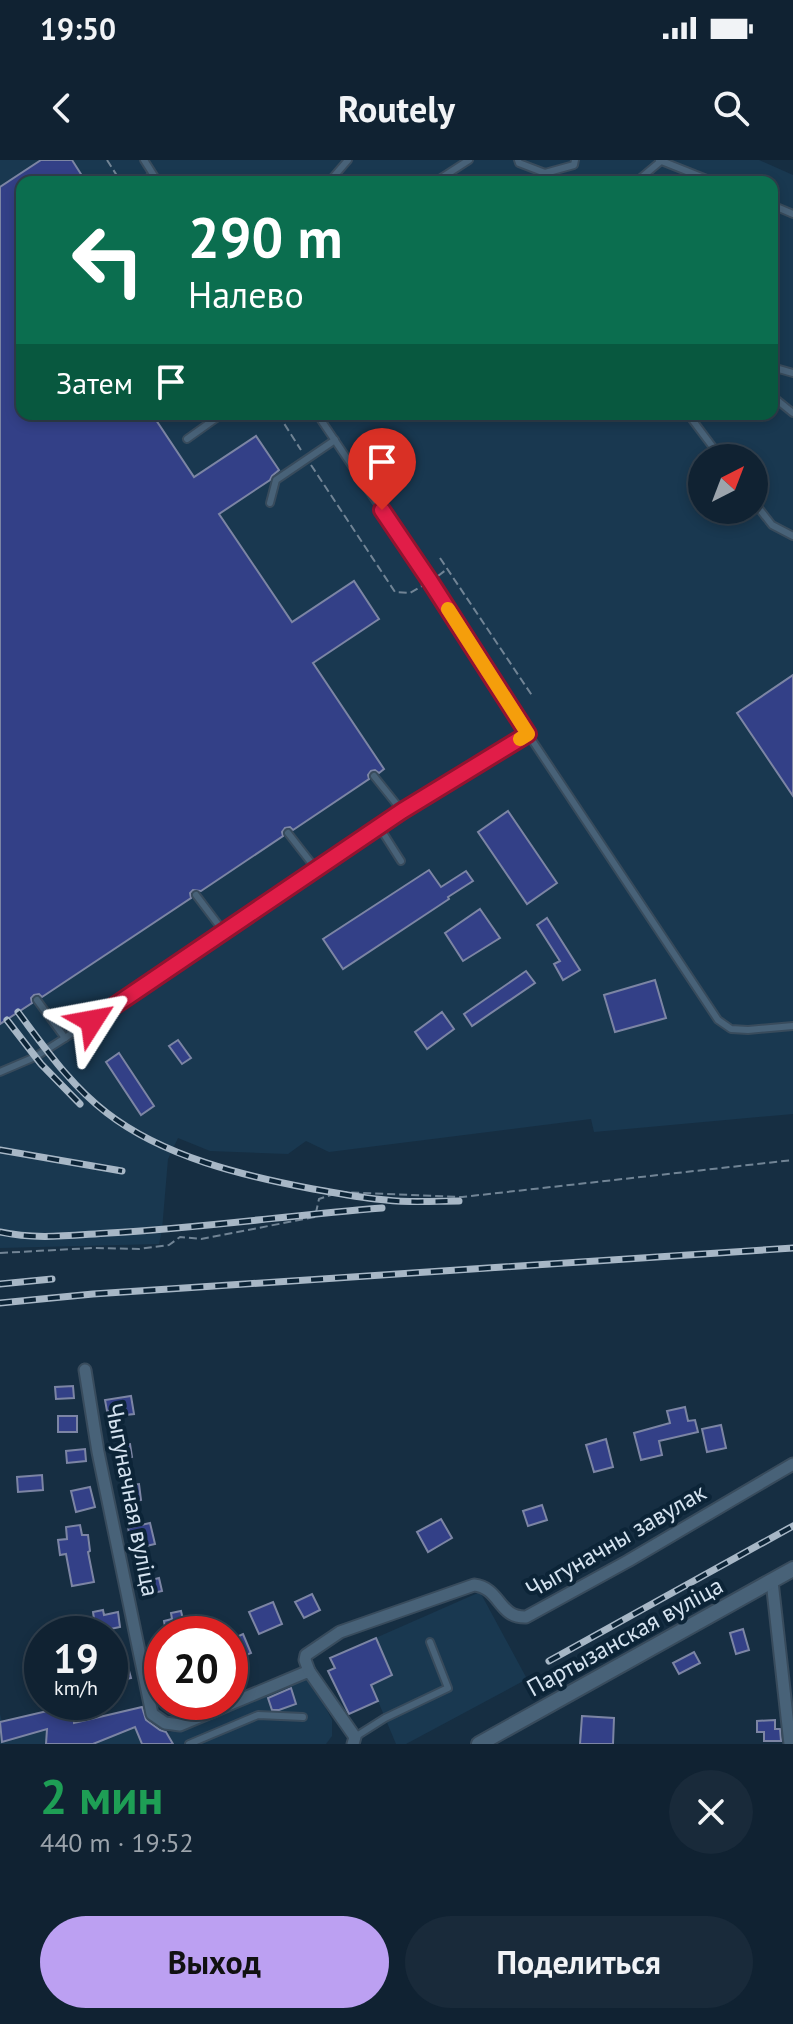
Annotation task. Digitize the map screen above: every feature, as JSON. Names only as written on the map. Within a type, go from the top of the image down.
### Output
[{"type":"street","name":"Чыгуначная вуліца","points":[[85,1370],[98,1452],[152,1714],[165,1723],[180,1725],[309,1671]]},
{"type":"street","name":"Чыгуначны завулак","points":[[309,1671],[306,1655],[340,1632],[474,1585],[491,1591],[507,1612],[516,1617],[526,1617],[793,1464]]},
{"type":"street","name":"Партызанская вуліца","points":[[479,1744],[793,1569]]},
{"type":"street","points":[[772,1581],[790,1744]]},
{"type":"street","points":[[309,1671],[354,1740]]},
{"type":"lane","points":[[144,160],[153,175]]},
{"type":"lane","points":[[334,176],[348,160]]},
{"type":"lane","points":[[444,176],[469,160]]},
{"type":"lane","points":[[518,160],[545,173],[574,165],[575,160]]},
{"type":"lane","points":[[643,176],[660,160],[699,176]]},
{"type":"lane","points":[[187,439],[214,420]]},
{"type":"lane","points":[[321,420],[718,1020],[731,1029],[793,1026]]},
{"type":"lane","points":[[692,420],[710,444]]},
{"type":"lane","points":[[270,503],[276,480],[335,440]]},
{"type":"lane","points":[[768,520],[793,536]]},
{"type":"lane","points":[[0,1072],[35,1057],[65,1038],[402,811],[528,734]]},
{"type":"lane","points":[[374,776],[402,811]]},
{"type":"lane","points":[[380,828],[401,861]]},
{"type":"lane","points":[[288,833],[316,869]]},
{"type":"lane","points":[[196,895],[224,932]]},
{"type":"lane","points":[[37,1000],[65,1038]]},
{"type":"lane","points":[[354,1740],[385,1718],[448,1688],[430,1642]]},
{"type":"lane","points":[[189,1744],[258,1715],[303,1717]]},
{"type":"path","points":[[282,420],[395,592],[410,593],[447,569]]},
{"type":"path","points":[[440,558],[533,697]]},
{"type":"path","points":[[0,1253],[139,1249],[169,1245],[180,1237],[201,1239],[315,1217],[319,1199],[340,1192],[462,1197],[793,1160]]},
{"type":"shaded area","points":[[0,160],[759,160],[793,175],[793,1114],[594,1132],[591,1119],[329,1152],[306,1141],[288,1154],[210,1151],[178,1138],[168,1159],[159,1244],[0,1248]]},
{"type":"shaded area","points":[[480,1592],[527,1679],[406,1744],[396,1744],[378,1701],[347,1714],[328,1671],[335,1668],[330,1658]]},
{"type":"shaded area","points":[[310,1677],[332,1720],[332,1736],[326,1744],[76,1744],[76,1722],[128,1720],[128,1710],[143,1707],[144,1720],[150,1720],[153,1725],[162,1725],[168,1733],[201,1720],[248,1720],[248,1701]]},
{"type":"shaded area","points":[[0,1714],[2,1722],[24,1717],[24,1720],[73,1720],[74,1744],[0,1744]]},
{"type":"building","points":[[41,160],[72,160],[82,176],[17,176]]},
{"type":"building","points":[[16,176],[16,420],[156,420],[194,477],[256,436],[279,470],[270,480],[219,514],[292,622],[354,581],[379,619],[313,663],[384,769],[379,773],[371,771],[369,779],[293,830],[285,828],[283,836],[201,891],[193,890],[191,898],[42,997],[34,995],[32,1003],[0,1024],[0,187]]},
{"type":"building","points":[[793,675],[793,796],[737,713]]},
{"type":"building","points":[[508,811],[557,883],[527,904],[478,832]]},
{"type":"building","points":[[429,870],[441,887],[466,871],[473,881],[343,969],[323,939]]},
{"type":"building","points":[[480,909],[500,938],[463,961],[445,933]]},
{"type":"building","points":[[547,918],[580,970],[563,980],[554,964],[560,961],[537,925]]},
{"type":"building","points":[[526,971],[535,983],[472,1026],[464,1014]]},
{"type":"building","points":[[655,980],[666,1018],[615,1032],[604,995]]},
{"type":"building","points":[[442,1012],[454,1029],[427,1049],[415,1032]]},
{"type":"building","points":[[178,1040],[191,1058],[182,1064],[169,1046]]},
{"type":"building","points":[[119,1053],[154,1106],[141,1115],[106,1062]]},
{"type":"building","points":[[73,1386],[74,1398],[56,1399],[55,1387]]},
{"type":"building","points":[[131,1396],[134,1414],[116,1416],[115,1410],[107,1411],[105,1400]]},
{"type":"building","points":[[685,1407],[688,1421],[695,1420],[698,1432],[659,1441],[662,1455],[641,1460],[634,1433],[670,1423],[667,1411]]},
{"type":"building","points":[[58,1416],[77,1416],[77,1432],[58,1432]]},
{"type":"building","points":[[721,1425],[726,1448],[707,1452],[702,1429]]},
{"type":"building","points":[[606,1439],[613,1467],[594,1472],[586,1445]]},
{"type":"building","points":[[130,1444],[132,1457],[117,1459],[115,1446]]},
{"type":"building","points":[[85,1449],[86,1461],[67,1463],[66,1451]]},
{"type":"building","points":[[42,1475],[43,1490],[18,1492],[17,1477]]},
{"type":"building","points":[[139,1484],[141,1500],[125,1503],[123,1486]]},
{"type":"building","points":[[90,1487],[95,1507],[76,1512],[71,1491]]},
{"type":"building","points":[[542,1505],[547,1520],[528,1526],[523,1511]]},
{"type":"building","points":[[441,1519],[452,1538],[428,1552],[417,1532]]},
{"type":"building","points":[[150,1523],[155,1544],[133,1549],[128,1528]]},
{"type":"building","points":[[80,1525],[82,1535],[88,1535],[94,1582],[72,1586],[66,1554],[60,1555],[58,1540],[67,1539],[66,1527]]},
{"type":"building","points":[[159,1578],[162,1591],[144,1595],[140,1583]]},
{"type":"building","points":[[312,1594],[320,1610],[304,1618],[295,1602]]},
{"type":"building","points":[[273,1602],[282,1624],[259,1634],[249,1612]]},
{"type":"building","points":[[103,1610],[104,1615],[118,1612],[119,1616],[94,1616],[93,1612]]},
{"type":"building","points":[[181,1611],[182,1616],[172,1616],[171,1613]]},
{"type":"building","points":[[743,1629],[749,1650],[736,1654],[730,1633]]},
{"type":"building","points":[[376,1638],[392,1675],[371,1685],[378,1701],[349,1714],[328,1671],[335,1668],[330,1658]]},
{"type":"building","points":[[694,1652],[700,1663],[679,1674],[673,1663]]},
{"type":"building","points":[[291,1688],[296,1704],[272,1710],[268,1698]]},
{"type":"building","points":[[142,1707],[144,1720],[166,1732],[173,1744],[142,1744],[135,1727],[93,1744],[46,1744],[47,1729],[2,1742],[0,1722],[24,1716],[24,1720],[74,1720],[74,1723],[128,1720],[128,1710]]},
{"type":"building","points":[[582,1716],[614,1718],[613,1744],[580,1744]]},
{"type":"building","points":[[775,1720],[775,1729],[780,1729],[781,1741],[764,1741],[764,1732],[757,1732],[757,1721]]},
{"type":"railway","points":[[18,1012],[59,1066],[94,1102],[129,1128],[179,1153],[260,1178],[340,1194],[395,1201],[459,1201]]},
{"type":"railway","points":[[7,1020],[41,1064],[80,1104]]},
{"type":"railway","points":[[0,1150],[122,1171]]},
{"type":"railway","points":[[0,1232],[27,1236],[68,1236],[382,1208]]},
{"type":"railway","points":[[0,1303],[93,1294],[793,1248]]},
{"type":"railway","points":[[0,1284],[52,1279]]},
{"type":"railway","points":[[549,1661],[793,1526]]},
{"type":"slow traffic","points":[[448,609],[528,734],[520,739]]},
{"type":"route","points":[[92,1021],[402,811],[528,734],[382,510]]}]
